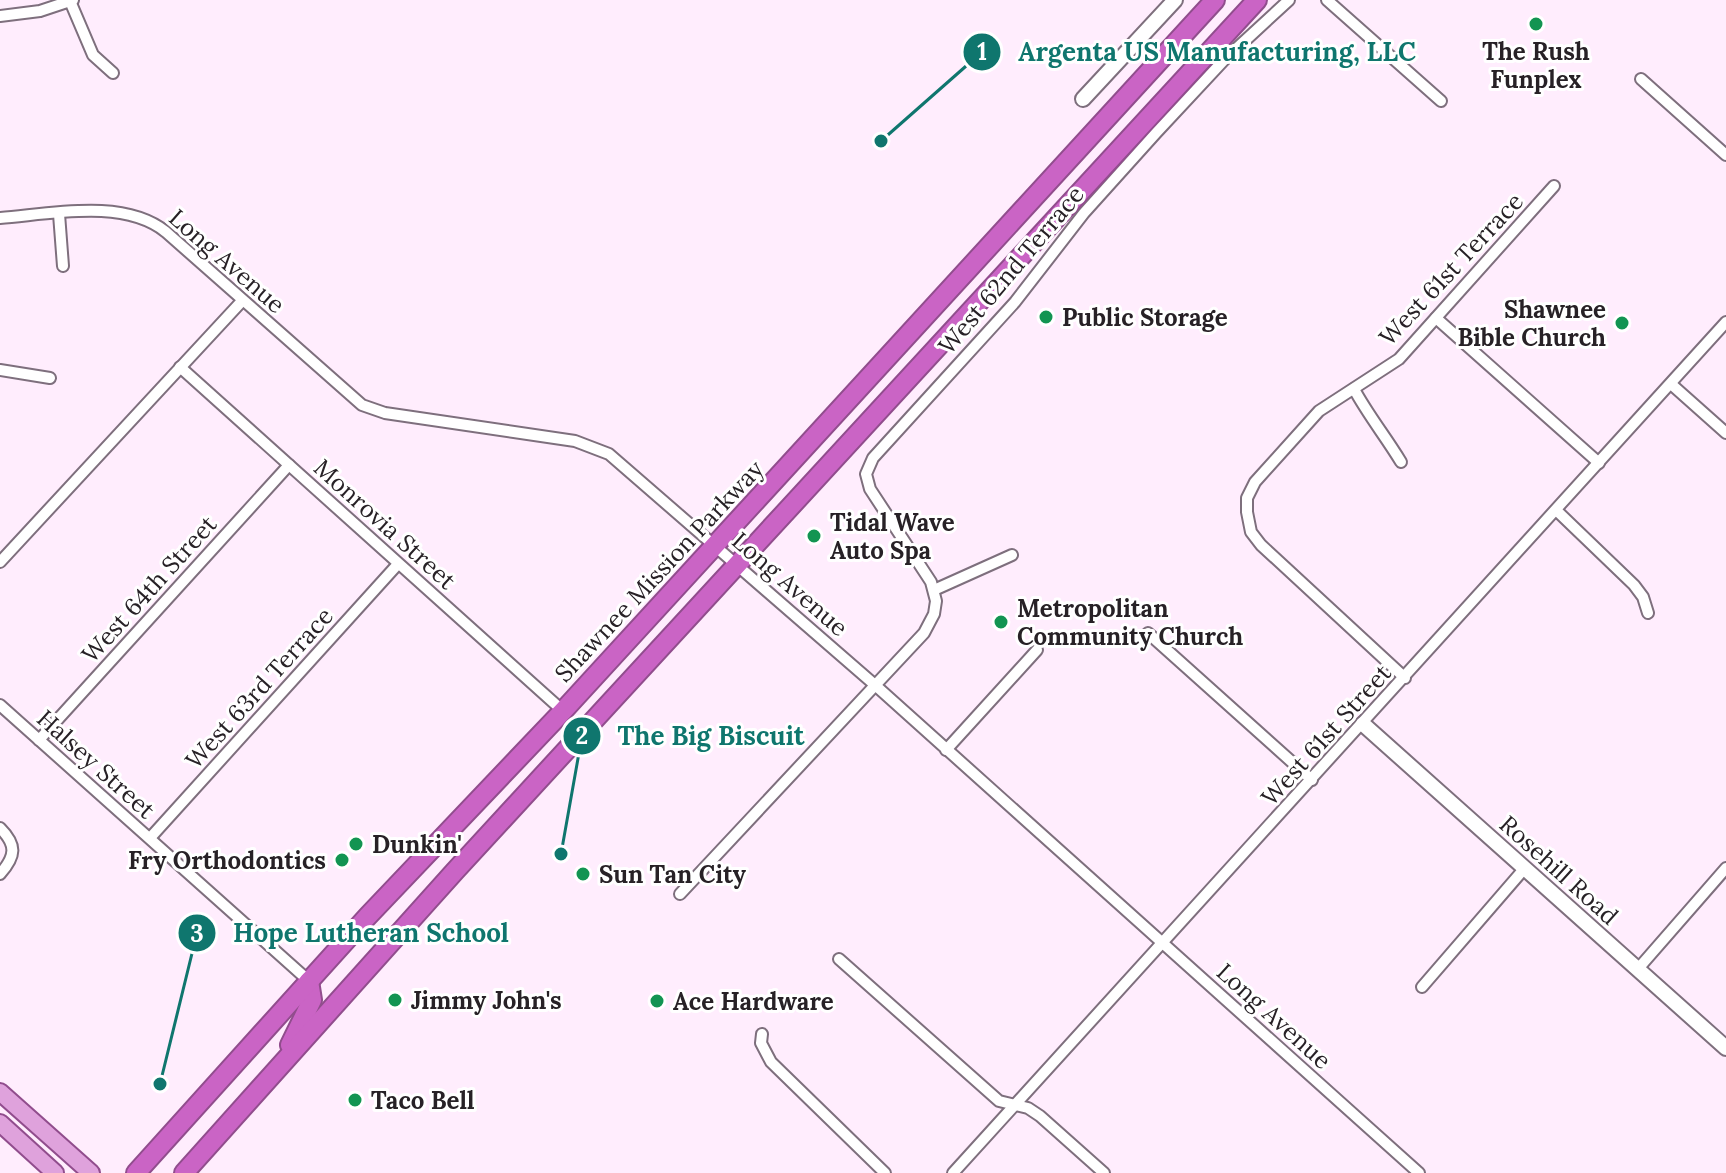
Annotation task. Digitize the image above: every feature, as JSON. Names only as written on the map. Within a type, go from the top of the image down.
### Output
[{"type":"highway","name":"Shawnee Mission Parkway","points":[[136,1173],[309,981],[563,711],[1215,0]]},
{"type":"highway","points":[[184,1173],[455,871],[1254,2]]},
{"type":"highway","points":[[958,322],[954,305],[961,277]]},
{"type":"highway","points":[[926,359],[935,323],[935,305]]},
{"type":"highway","points":[[280,1065],[312,1000],[309,981]]},
{"type":"main road","points":[[0,1092],[91,1173]]},
{"type":"main road","points":[[0,1123],[55,1173]]},
{"type":"street","points":[[1083,99],[1175,0]]},
{"type":"street","name":"West 62nd Terrace","points":[[934,590],[870,489],[866,474],[873,458],[1015,302],[1084,213],[1154,135],[1224,60],[1289,0]]},
{"type":"street","points":[[1327,0],[1441,101]]},
{"type":"street","points":[[0,16],[40,11],[71,1],[93,55],[113,73]]},
{"type":"street","points":[[1641,79],[1726,155]]},
{"type":"street","name":"West 61st Terrace","points":[[1405,678],[1261,545],[1251,532],[1247,498],[1255,482],[1319,411],[1399,359],[1554,186]]},
{"type":"street","name":"Long Avenue","points":[[0,218],[119,211],[135,214],[159,226],[362,405],[385,413],[594,446],[622,463],[875,685],[1419,1173]]},
{"type":"street","points":[[59,214],[63,266]]},
{"type":"street","points":[[0,562],[242,301]]},
{"type":"street","points":[[1436,318],[1599,463]]},
{"type":"street","name":"West 61st Street","points":[[953,1173],[1726,322]]},
{"type":"street","name":"Monrovia Street","points":[[180,367],[563,711]]},
{"type":"street","points":[[3,369],[50,378]]},
{"type":"street","points":[[1671,384],[1726,433]]},
{"type":"street","points":[[1354,389],[1371,420],[1386,436],[1401,462]]},
{"type":"street","name":"West 64th Street","points":[[39,740],[289,465]]},
{"type":"street","points":[[1557,511],[1634,585],[1643,597],[1648,613]]},
{"type":"street","points":[[680,894],[930,625],[936,601],[934,590],[1012,555]]},
{"type":"street","name":"West 63rd Terrace","points":[[150,838],[398,564]]},
{"type":"street","points":[[1148,633],[1312,780]]},
{"type":"street","points":[[946,750],[1037,650]]},
{"type":"street","name":"Halsey Street","points":[[0,705],[309,981]]},
{"type":"street","name":"Rosehill Road","points":[[1363,724],[1726,1048]]},
{"type":"street","points":[[0,828],[12,840],[15,850],[11,861],[0,874]]},
{"type":"street","points":[[1637,970],[1726,868]]},
{"type":"street","points":[[1422,987],[1524,869]]},
{"type":"street","points":[[839,959],[999,1101],[1028,1108],[1040,1116],[1104,1173]]},
{"type":"street","points":[[762,1034],[761,1043],[771,1062],[885,1173]]},
{"type":"place","name":"The Rush Funplex","points":[[1536,24]]},
{"type":"place","name":"Argenta US Manufacturing, LLC","points":[[881,141]]},
{"type":"place","name":"Public Storage","points":[[1046,317]]},
{"type":"place","name":"Shawnee Bible Church","points":[[1622,323]]},
{"type":"place","name":"Tidal Wave Auto Spa","points":[[814,536]]},
{"type":"place","name":"Metropolitan Community Church","points":[[1001,622]]},
{"type":"place","name":"Dunkin'","points":[[356,844]]},
{"type":"place","name":"The Big Biscuit","points":[[561,854]]},
{"type":"place","name":"Fry Orthodontics","points":[[342,860]]},
{"type":"place","name":"Sun Tan City","points":[[583,874]]},
{"type":"place","name":"Jimmy John's","points":[[395,1000]]},
{"type":"place","name":"Ace Hardware","points":[[657,1001]]},
{"type":"place","name":"Hope Lutheran School","points":[[160,1084]]},
{"type":"place","name":"Taco Bell","points":[[355,1100]]}]
